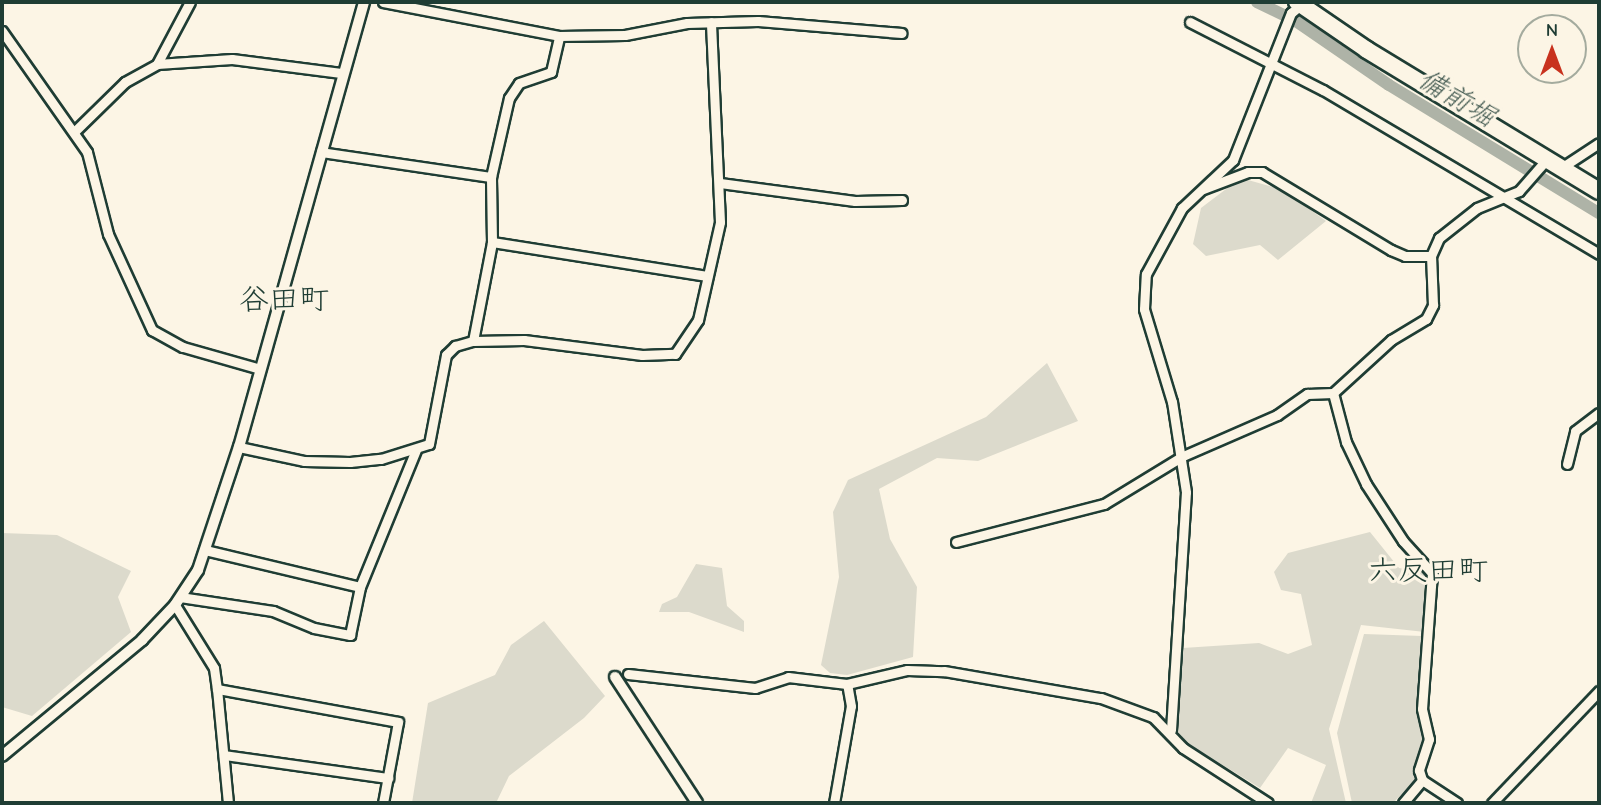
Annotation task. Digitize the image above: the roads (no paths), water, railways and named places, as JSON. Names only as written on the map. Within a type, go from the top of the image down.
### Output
[{"type":"highway","points":[[1301,3],[1546,169],[1599,191]]},
{"type":"street","points":[[157,64],[190,2]]},
{"type":"street","points":[[2,756],[142,640],[178,601],[205,550],[239,447],[341,73],[364,2]]},
{"type":"street","points":[[383,2],[559,36],[625,35],[710,22],[837,24],[901,33]]},
{"type":"street","points":[[1171,730],[1186,531],[1183,456],[1143,295],[1146,274],[1165,233],[1201,188],[1233,160],[1274,63],[1291,13],[1301,3]]},
{"type":"street","points":[[239,447],[304,461],[350,462],[416,450],[429,444],[446,355],[455,346],[473,341],[524,340],[642,355],[675,354],[698,320],[720,222],[710,22]]},
{"type":"street","points":[[1190,22],[1274,63],[1503,195],[1599,254]]},
{"type":"street","points":[[2,31],[28,74],[75,131],[87,152],[108,234],[152,330],[183,347],[260,369]]},
{"type":"street","points":[[473,341],[492,242],[491,177],[509,97],[519,83],[551,72],[559,36]]},
{"type":"street","points":[[75,131],[125,82],[157,64],[232,59],[341,73]]},
{"type":"street","points":[[957,542],[1104,504],[1183,456],[1278,415],[1307,394],[1333,393],[1391,340],[1426,319],[1433,305],[1431,256],[1440,238],[1457,221],[1503,195],[1519,191],[1546,169],[1599,143]]},
{"type":"street","points":[[321,152],[491,177]]},
{"type":"street","points":[[1201,188],[1248,172],[1262,172],[1391,250],[1405,256],[1431,256]]},
{"type":"street","points":[[720,183],[855,201],[902,200]]},
{"type":"street","points":[[492,242],[707,276]]},
{"type":"street","points":[[1333,393],[1346,442],[1366,484],[1403,541],[1432,573],[1422,709],[1429,739],[1419,770],[1422,780],[1457,803]]},
{"type":"street","points":[[1567,464],[1575,431],[1599,414]]},
{"type":"street","points":[[178,601],[273,611],[314,628],[350,635],[360,587],[416,450]]},
{"type":"street","points":[[205,550],[360,587]]},
{"type":"street","points":[[178,601],[214,668],[228,803]]},
{"type":"street","points":[[628,674],[754,688],[788,677],[847,684],[907,670],[944,671],[1112,701],[1153,717],[1171,730],[1183,748],[1268,803]]},
{"type":"street","points":[[614,677],[697,803]]},
{"type":"street","points":[[834,803],[851,706],[847,684]]},
{"type":"street","points":[[217,688],[398,722],[383,803]]},
{"type":"street","points":[[1492,803],[1599,691]]},
{"type":"street","points":[[224,755],[388,778]]},
{"type":"street","points":[[1403,803],[1422,780]]},
{"type":"waterway","name":"備前堀","points":[[1257,2],[1284,15]]},
{"type":"waterway","name":"備前堀","points":[[1293,19],[1389,85],[1599,213]]},
{"type":"district","name":"谷田町","points":[[284,300]]},
{"type":"district","name":"六反田町","points":[[1428,571]]}]
